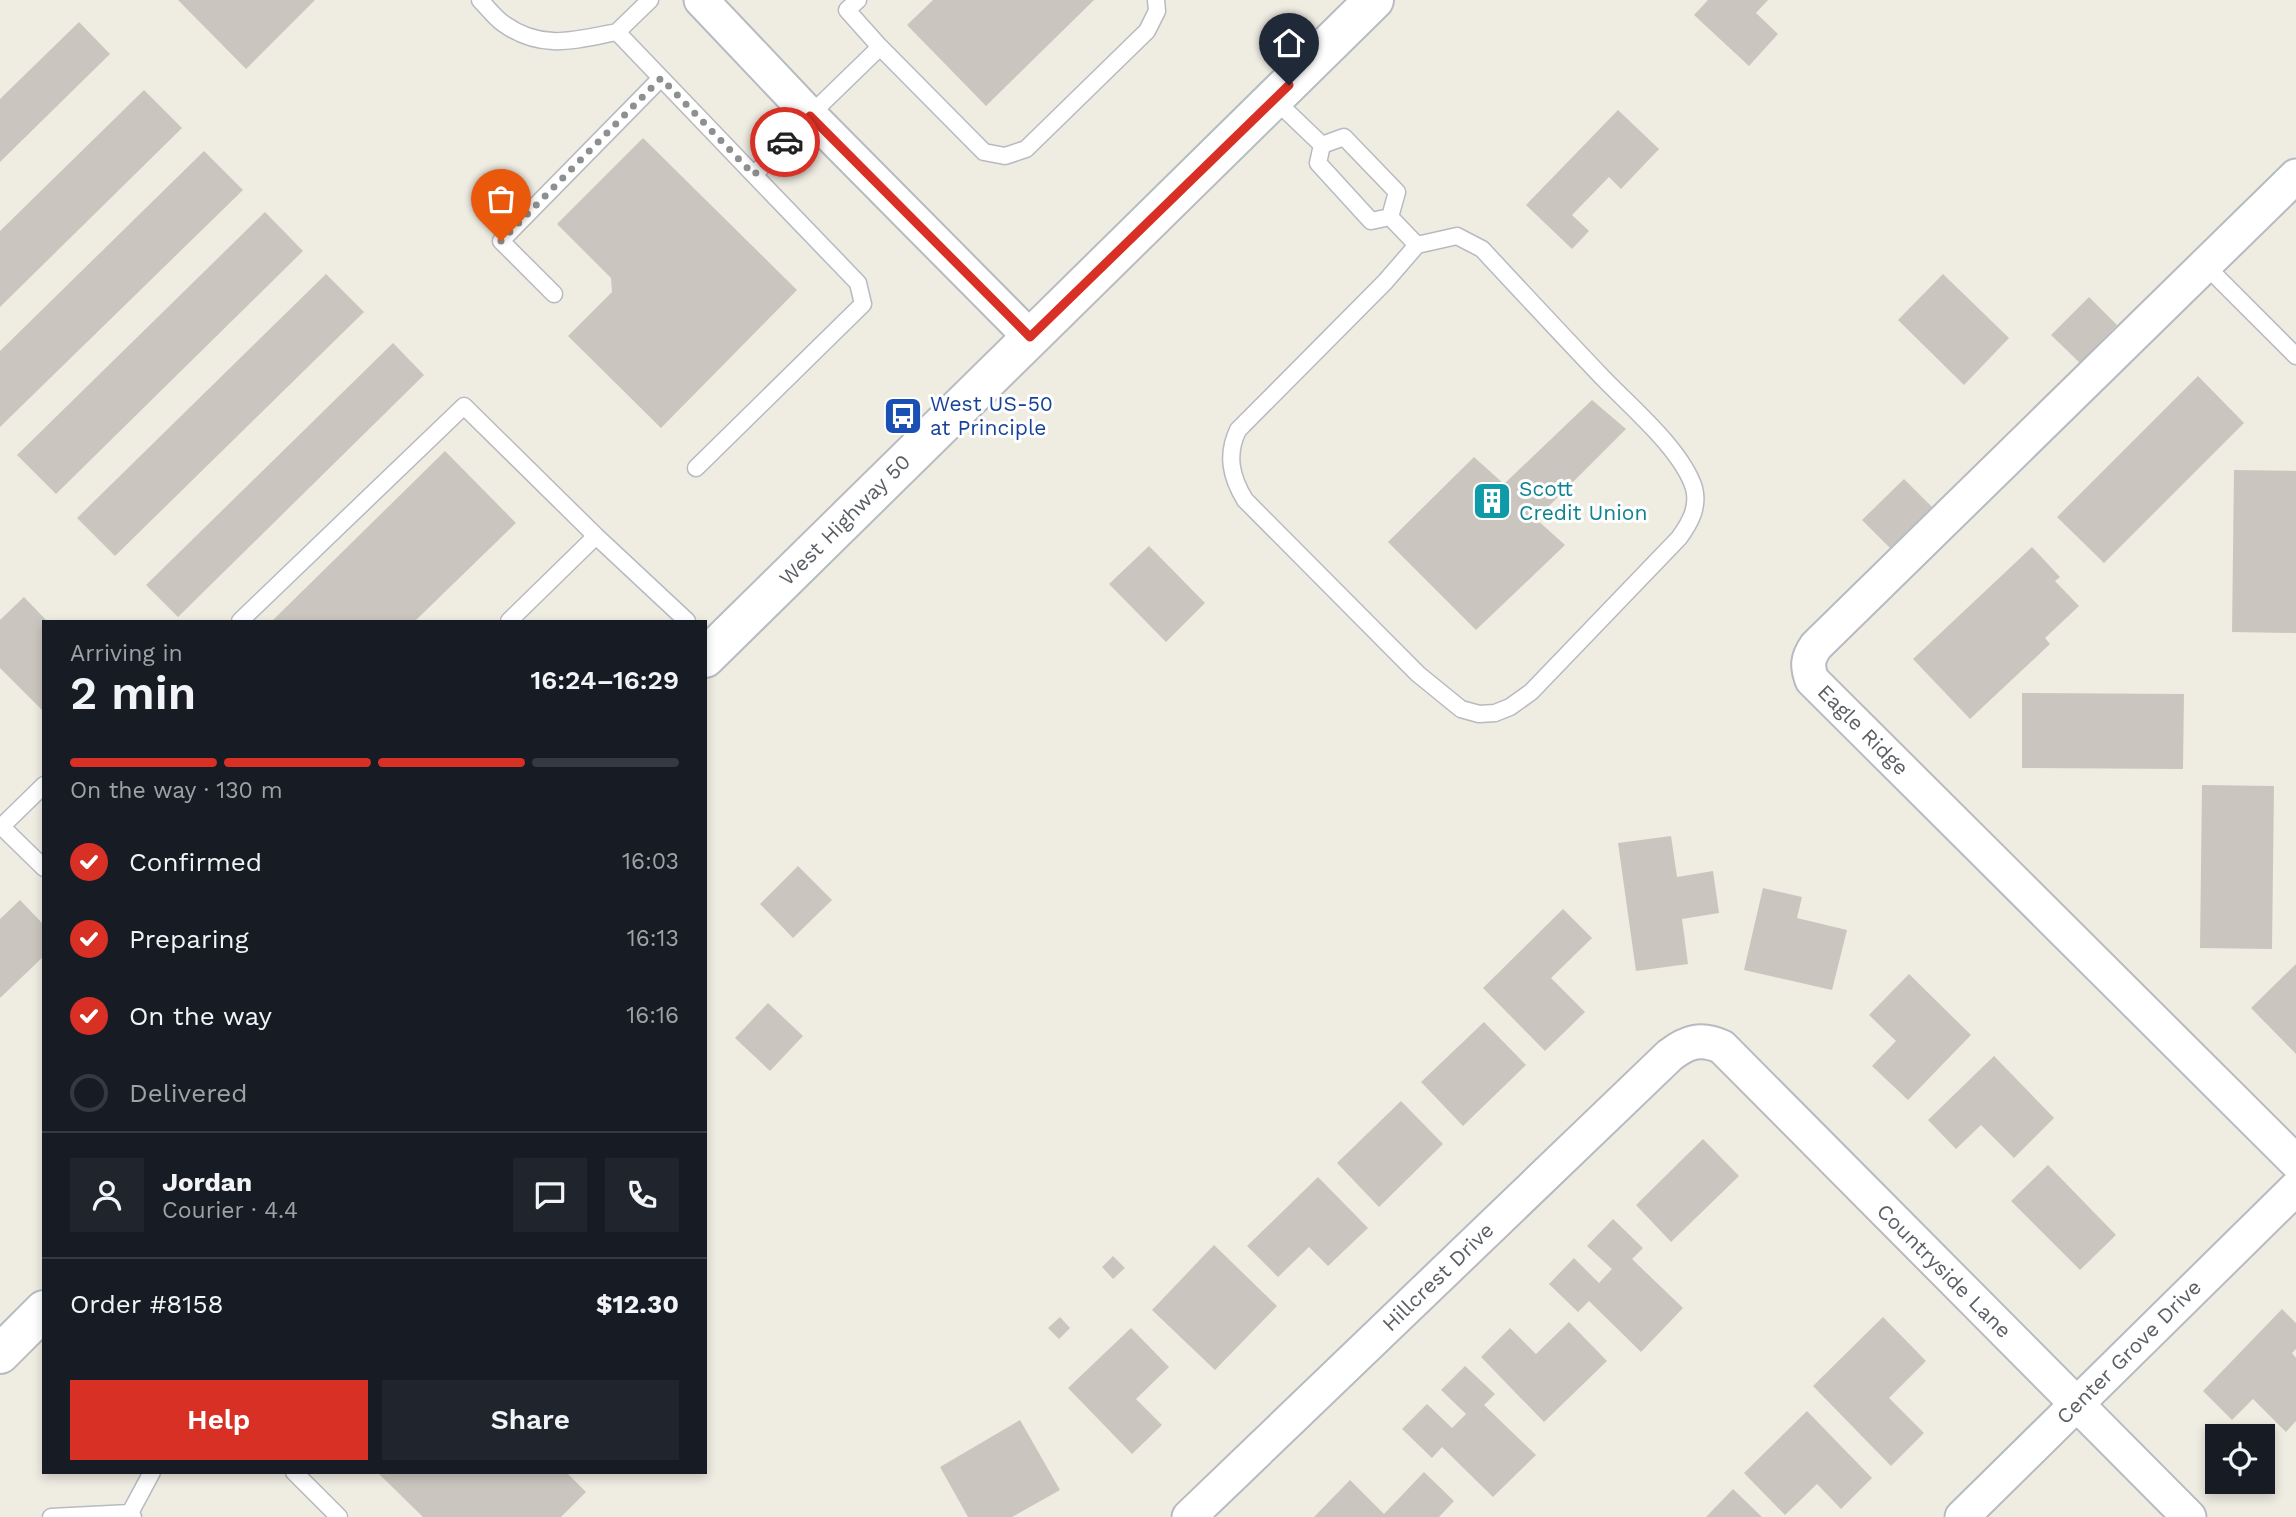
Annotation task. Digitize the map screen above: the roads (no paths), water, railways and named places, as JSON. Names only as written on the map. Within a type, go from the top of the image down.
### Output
[{"type":"main road","name":"West Highway 50","points":[[709,648],[1374,0]]},
{"type":"main road","points":[[0,1353],[40,1322]]},
{"type":"street","points":[[701,0],[810,116],[1030,337]]},
{"type":"street","name":"Eagle Ridge","points":[[2296,176],[1816,646],[1809,656],[1808,667],[1812,680],[2296,1162]]},
{"type":"street","name":"Countryside Lane","points":[[1692,1041],[1713,1043],[1722,1047],[2189,1517]]},
{"type":"street","name":"Hillcrest Drive","points":[[1189,1517],[1670,1055],[1692,1041]]},
{"type":"street","name":"Center Grove Drive","points":[[1962,1517],[2296,1188]]},
{"type":"lane","points":[[481,0],[504,24],[542,42],[576,40],[617,32],[650,0]]},
{"type":"lane","points":[[858,0],[847,10],[880,47],[984,152],[1005,156],[1026,149],[1147,31],[1157,12],[1156,0]]},
{"type":"lane","points":[[617,32],[858,283],[863,304],[696,468]]},
{"type":"lane","points":[[754,175],[880,47]]},
{"type":"lane","points":[[554,294],[501,241],[661,78]]},
{"type":"lane","points":[[1274,99],[1322,145]]},
{"type":"lane","points":[[1322,145],[1344,137],[1397,192],[1390,217]]},
{"type":"lane","points":[[1322,145],[1318,163],[1371,220],[1390,217]]},
{"type":"lane","points":[[1390,217],[1418,245]]},
{"type":"lane","points":[[1457,236],[1482,249],[1673,452],[1683,464],[1695,492],[1695,509],[1691,521],[1679,538],[1531,692],[1510,707],[1495,713],[1479,714],[1461,709],[1418,674],[1245,500],[1232,471],[1232,443],[1238,430],[1363,306],[1418,245],[1457,236]]},
{"type":"lane","points":[[2206,266],[2296,356]]},
{"type":"lane","points":[[241,620],[464,406],[686,620]]},
{"type":"lane","points":[[510,620],[596,536]]},
{"type":"lane","points":[[42,787],[1,826],[42,866]]},
{"type":"lane","points":[[51,1517],[132,1515],[151,1474]]},
{"type":"lane","points":[[296,1474],[339,1517]]},
{"type":"place","name":"West US-50 at Principle","points":[[903,416]]},
{"type":"place","name":"Scott Credit Union","points":[[1492,501]]}]
